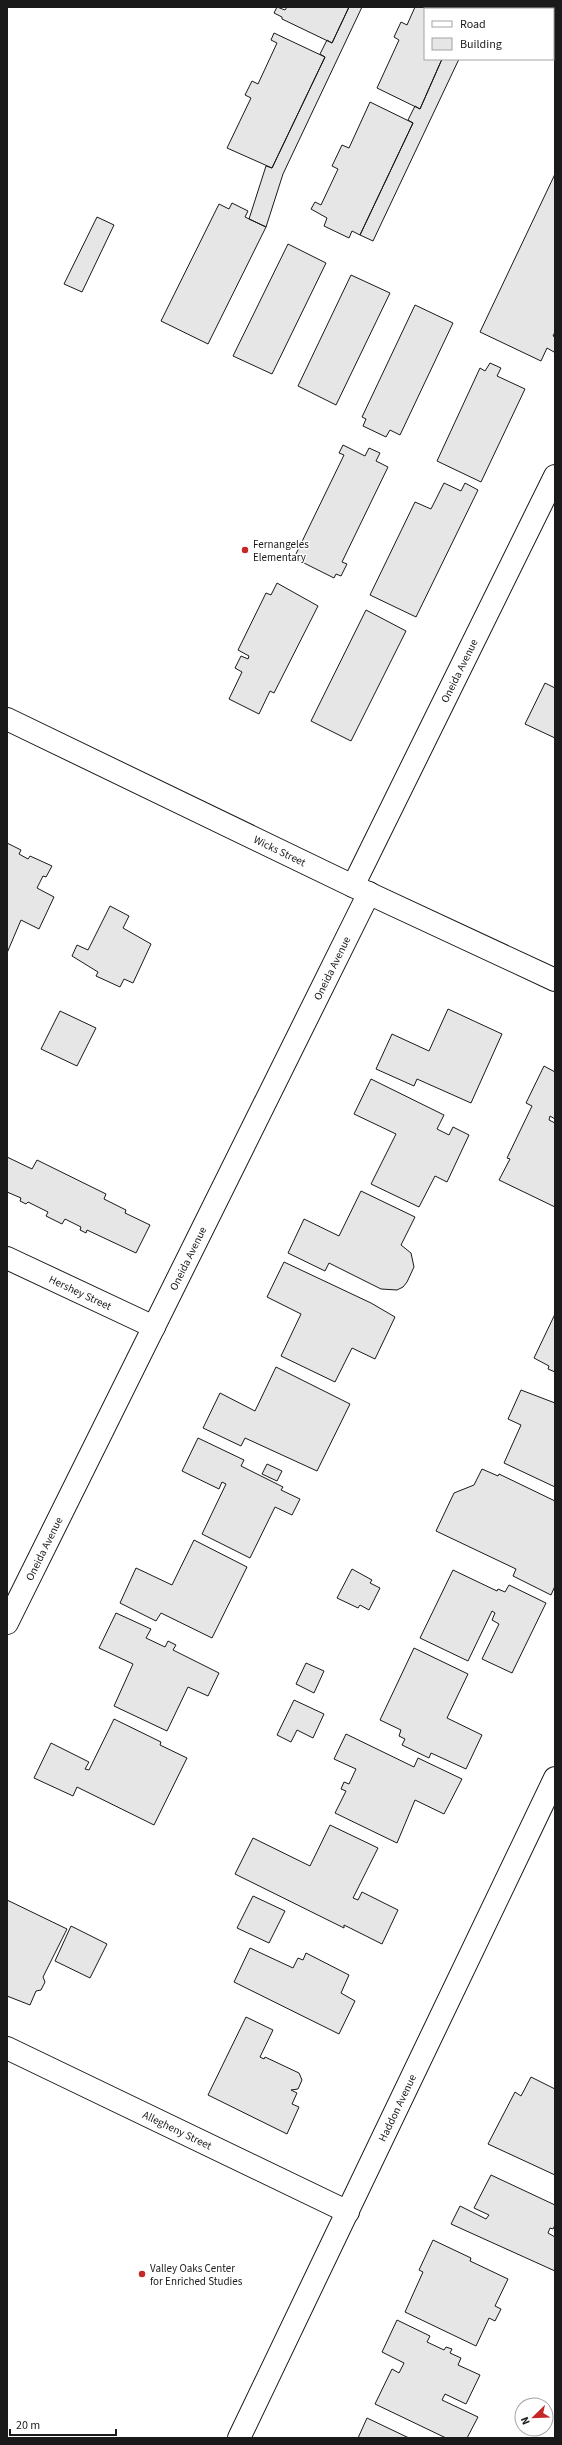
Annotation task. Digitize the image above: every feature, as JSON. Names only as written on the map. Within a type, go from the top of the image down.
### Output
[{"type":"street","name":"Oneida Avenue","points":[[7,1623],[154,1327],[555,476]]},
{"type":"street","name":"Wicks Street","points":[[7,719],[361,890],[555,980]]},
{"type":"street","name":"Hershey Street","points":[[7,1258],[154,1327]]},
{"type":"street","name":"Haddon Avenue","points":[[239,2438],[555,1778]]},
{"type":"street","name":"Allegheny Street","points":[[7,2048],[348,2212]]},
{"type":"building","points":[[277,7],[285,10],[287,7],[349,7],[332,43],[282,19],[282,17],[274,13]]},
{"type":"building","points":[[349,7],[362,7],[283,174],[266,227],[249,219],[266,166],[272,168],[325,57],[320,54],[327,40],[332,43]]},
{"type":"building","points":[[415,7],[467,7],[424,8],[424,60],[442,60],[420,109],[377,88],[399,40],[394,37],[401,22],[407,25]]},
{"type":"building","points":[[526,7],[555,7],[555,21],[554,8]]},
{"type":"building","points":[[554,20],[555,21],[554,54]]},
{"type":"building","points":[[274,33],[325,57],[272,168],[227,148],[251,98],[245,95],[252,81],[258,84],[277,43],[271,40]]},
{"type":"building","points":[[442,60],[459,60],[373,241],[360,235],[413,123],[408,120],[415,106],[420,109]]},
{"type":"building","points":[[370,102],[413,123],[360,235],[352,231],[349,238],[324,226],[327,218],[311,209],[315,202],[321,205],[338,169],[332,166],[342,145],[349,148]]},
{"type":"building","points":[[555,174],[555,332],[553,336],[555,337],[555,350],[554,352],[547,348],[541,361],[480,332]]},
{"type":"building","points":[[232,203],[248,211],[245,217],[266,227],[208,344],[161,321],[219,204],[229,209]]},
{"type":"building","points":[[97,217],[114,225],[82,292],[64,284]]},
{"type":"building","points":[[288,244],[326,263],[272,374],[233,356]]},
{"type":"building","points":[[351,275],[390,293],[336,405],[298,386]]},
{"type":"building","points":[[415,305],[453,323],[400,435],[390,430],[386,437],[363,426],[366,419],[362,417]]},
{"type":"building","points":[[490,363],[501,368],[497,376],[525,389],[481,482],[437,461],[480,368],[485,371]]},
{"type":"building","points":[[343,445],[365,456],[369,448],[380,453],[376,461],[388,467],[342,562],[347,564],[341,576],[336,574],[334,578],[294,558],[344,455],[339,453]]},
{"type":"building","points":[[444,483],[461,491],[465,483],[478,490],[416,617],[370,595],[415,502],[431,509]]},
{"type":"building","points":[[277,583],[318,606],[274,693],[270,691],[259,714],[229,699],[242,672],[235,668],[241,656],[248,659],[249,656],[238,650],[266,593],[271,595]]},
{"type":"building","points":[[366,610],[406,631],[351,741],[311,721]]},
{"type":"building","points":[[545,683],[555,688],[555,738],[525,724]]},
{"type":"building","points":[[7,843],[21,850],[19,854],[28,859],[30,856],[52,866],[46,877],[43,876],[37,888],[54,897],[39,929],[21,920],[7,953]]},
{"type":"building","points":[[110,906],[129,916],[123,928],[151,944],[133,983],[124,979],[120,987],[96,976],[98,972],[72,956],[77,945],[88,950]]},
{"type":"building","points":[[448,1009],[502,1034],[471,1103],[417,1079],[414,1086],[376,1069],[392,1034],[429,1051]]},
{"type":"building","points":[[60,1011],[96,1028],[77,1066],[41,1049]]},
{"type":"building","points":[[544,1066],[555,1072],[555,1119],[550,1116],[549,1120],[555,1123],[555,1207],[499,1180],[510,1159],[507,1158],[532,1106],[526,1103]]},
{"type":"building","points":[[371,1079],[444,1115],[437,1129],[449,1135],[453,1127],[469,1135],[447,1182],[435,1176],[419,1207],[371,1184],[396,1134],[354,1114]]},
{"type":"building","points":[[7,1157],[32,1169],[37,1160],[106,1194],[104,1199],[126,1210],[125,1213],[150,1225],[136,1253],[87,1230],[86,1233],[80,1230],[81,1227],[65,1219],[62,1224],[46,1216],[48,1212],[28,1202],[26,1204],[20,1201],[21,1198],[7,1192]]},
{"type":"building","points":[[361,1191],[415,1217],[401,1245],[411,1253],[414,1267],[407,1282],[403,1287],[397,1290],[381,1289],[329,1263],[325,1271],[288,1253],[304,1219],[339,1236]]},
{"type":"building","points":[[284,1262],[371,1303],[395,1317],[375,1359],[352,1348],[335,1382],[281,1356],[301,1314],[267,1297]]},
{"type":"building","points":[[555,1314],[555,1372],[548,1369],[549,1366],[534,1358]]},
{"type":"building","points":[[276,1367],[350,1404],[317,1471],[245,1438],[241,1446],[203,1428],[220,1393],[255,1411]]},
{"type":"building","points":[[521,1390],[555,1403],[555,1487],[504,1463],[521,1425],[508,1419]]},
{"type":"building","points":[[198,1438],[244,1460],[241,1466],[283,1487],[281,1490],[300,1499],[292,1515],[275,1507],[250,1558],[202,1534],[226,1484],[222,1482],[219,1489],[182,1471]]},
{"type":"building","points":[[267,1464],[282,1471],[277,1481],[262,1474]]},
{"type":"building","points":[[482,1469],[498,1476],[499,1474],[555,1501],[555,1586],[551,1595],[513,1576],[516,1569],[436,1531],[454,1493],[474,1485]]},
{"type":"building","points":[[194,1540],[247,1567],[212,1638],[161,1613],[156,1621],[120,1603],[136,1568],[172,1585]]},
{"type":"building","points":[[352,1569],[372,1580],[370,1583],[380,1588],[369,1610],[360,1605],[358,1608],[337,1598]]},
{"type":"building","points":[[453,1570],[497,1591],[498,1589],[505,1592],[509,1585],[546,1603],[512,1673],[482,1659],[499,1624],[492,1620],[495,1613],[492,1611],[468,1661],[420,1638]]},
{"type":"building","points":[[116,1613],[151,1629],[146,1638],[165,1647],[168,1641],[176,1645],[173,1650],[219,1673],[208,1696],[188,1687],[167,1731],[114,1706],[133,1664],[99,1648]]},
{"type":"building","points":[[414,1648],[468,1674],[447,1718],[482,1735],[466,1769],[431,1753],[429,1758],[402,1745],[405,1739],[399,1736],[401,1730],[380,1720]]},
{"type":"building","points":[[306,1663],[324,1671],[314,1693],[296,1684]]},
{"type":"building","points":[[294,1700],[324,1714],[313,1738],[297,1730],[291,1742],[277,1735]]},
{"type":"building","points":[[114,1719],[161,1742],[160,1745],[187,1758],[154,1825],[77,1787],[73,1796],[34,1778],[51,1743],[89,1762],[85,1769],[89,1770]]},
{"type":"building","points":[[346,1734],[414,1767],[418,1758],[462,1779],[444,1814],[415,1800],[397,1843],[335,1813],[346,1791],[341,1789],[344,1782],[349,1784],[356,1769],[334,1759]]},
{"type":"building","points":[[330,1825],[378,1848],[353,1898],[358,1900],[362,1892],[398,1910],[382,1944],[344,1925],[344,1928],[235,1874],[253,1838],[310,1866]]},
{"type":"building","points":[[253,1896],[285,1911],[269,1943],[237,1928]]},
{"type":"building","points":[[7,1900],[67,1929],[43,1977],[45,1982],[41,1990],[36,1991],[30,2005],[7,1996]]},
{"type":"building","points":[[71,1926],[107,1944],[90,1978],[55,1961]]},
{"type":"building","points":[[250,1948],[293,1968],[298,1958],[303,1960],[306,1953],[349,1975],[341,1993],[355,2001],[339,2034],[234,1982]]},
{"type":"building","points":[[246,2017],[273,2030],[260,2057],[264,2059],[265,2057],[299,2073],[302,2080],[298,2089],[291,2090],[297,2093],[292,2104],[299,2107],[287,2134],[208,2095]]},
{"type":"building","points":[[531,2077],[555,2089],[555,2175],[488,2144],[515,2092],[521,2096]]},
{"type":"building","points":[[491,2175],[555,2205],[555,2225],[553,2229],[550,2228],[548,2233],[555,2237],[555,2271],[451,2224],[460,2206],[486,2219],[489,2215],[474,2208]]},
{"type":"building","points":[[433,2240],[471,2258],[470,2261],[508,2279],[495,2306],[501,2309],[495,2321],[489,2318],[476,2346],[405,2312],[423,2272],[419,2270]]},
{"type":"building","points":[[397,2320],[430,2336],[427,2342],[444,2350],[446,2347],[452,2349],[450,2353],[461,2358],[458,2365],[480,2375],[466,2404],[445,2394],[442,2400],[478,2417],[467,2438],[446,2438],[375,2404],[392,2369],[399,2373],[404,2363],[382,2352]]},
{"type":"building","points":[[367,2418],[409,2438],[358,2438]]},
{"type":"place","name":"Fernangeles Elementary","points":[[245,550]]},
{"type":"place","name":"Valley Oaks Center for Enriched Studies","points":[[142,2274]]}]
